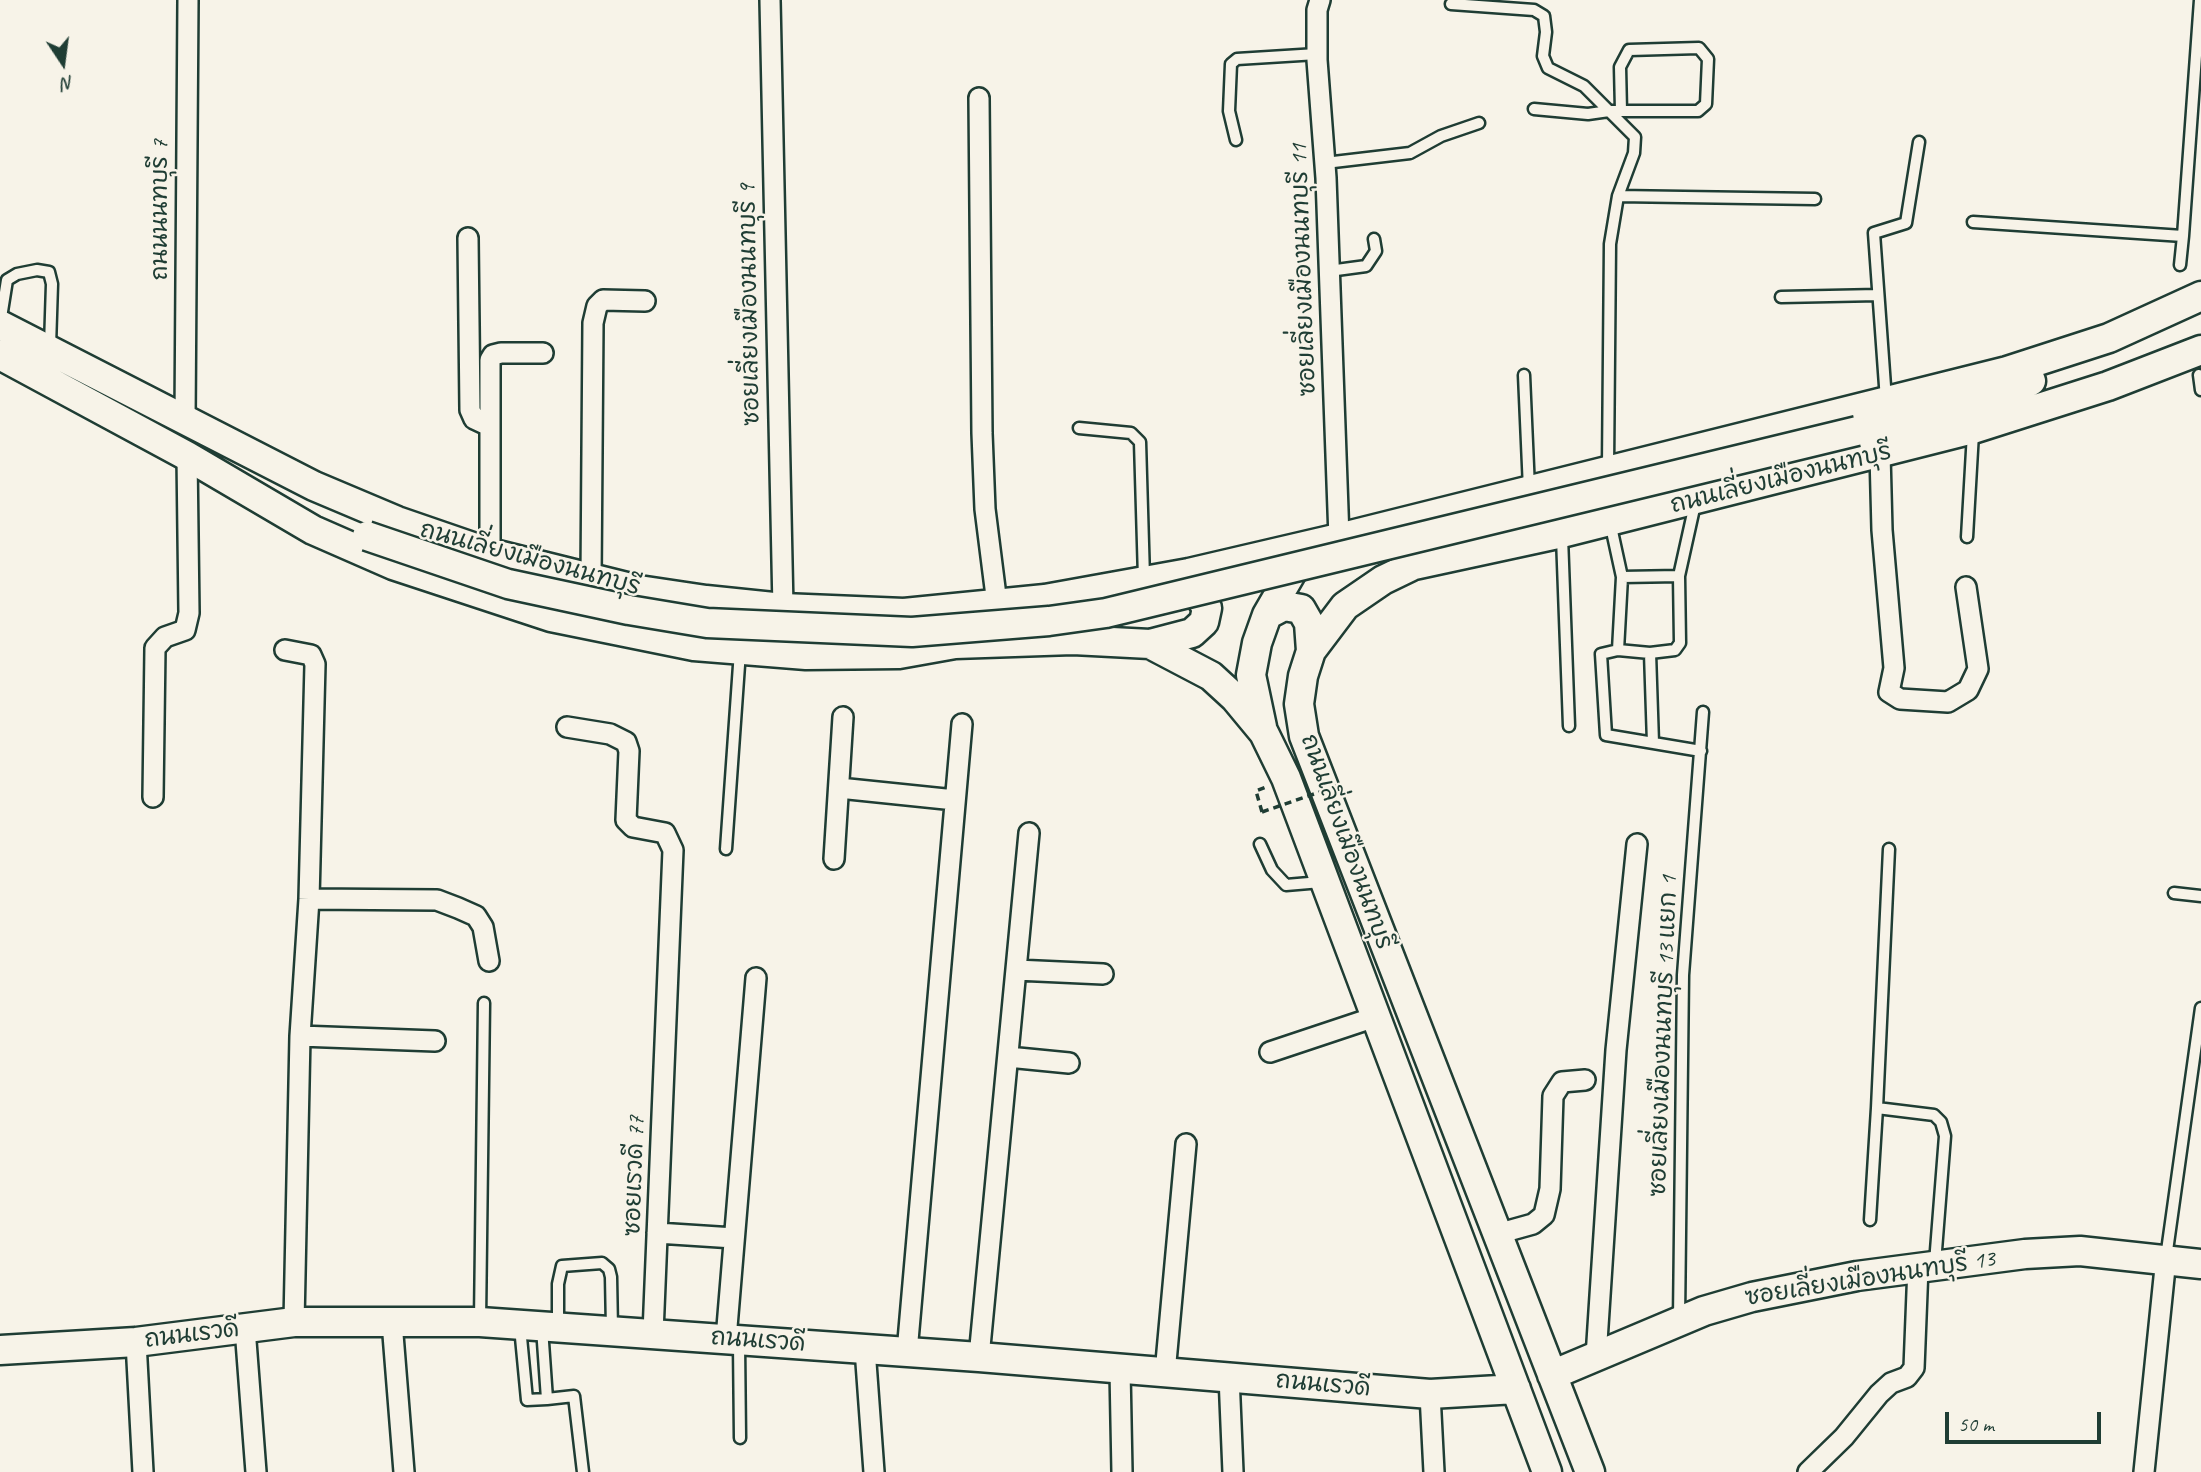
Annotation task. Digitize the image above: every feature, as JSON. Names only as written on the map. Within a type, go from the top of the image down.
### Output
[{"type":"main road","name":"ถนนเลี่ยงเมืองนนทบุรี","points":[[0,325],[352,503],[490,553],[653,592],[783,608],[904,613],[997,604],[1147,581],[1339,538],[2007,371],[2109,338],[2201,296]]},
{"type":"main road","points":[[262,500],[508,584],[629,610],[707,623],[912,632],[1049,621],[1106,613],[1974,402],[2201,317]]},
{"type":"main road","name":"ถนนเลี่ยงเมืองนนทบุรี","points":[[2108,386],[2201,328]]},
{"type":"main road","name":"ถนนเลี่ยงเมืองนนทบุรี","points":[[0,355],[187,456],[313,530],[393,565],[496,601],[739,661],[806,655],[899,653],[955,645],[1073,640],[1150,644],[1211,676],[1235,698],[1264,733]]},
{"type":"main road","name":"ถนนเลี่ยงเมืองนนทบุรี","points":[[1590,1472],[1304,736],[1299,704],[1311,651],[1345,606],[1404,570],[1880,454],[1973,429],[2108,386],[2200,363]]},
{"type":"main road","name":"ถนนเลี่ยงเมืองนนทบุรี","points":[[1309,545],[1267,615],[1257,643],[1251,676],[1264,733],[1286,778],[1547,1472]]},
{"type":"main road","points":[[1147,581],[1199,596],[1207,608],[1204,622],[1192,633],[1150,644]]},
{"type":"main road","points":[[1267,615],[1284,606],[1301,609],[1309,622],[1311,651]]},
{"type":"main road","name":"ซอยเลี่ยงเมืองนนทบุรี 13","points":[[1552,1375],[1679,1321],[1752,1297],[1927,1267],[2025,1254],[2080,1251],[2166,1258],[2201,1264]]},
{"type":"main road","name":"ถนนเรวดี","points":[[0,1350],[136,1342],[294,1322],[480,1322],[979,1357],[1430,1394],[1516,1389]]},
{"type":"street","name":"ถนนนนทบุรี 7","points":[[184,420],[188,0]]},
{"type":"street","name":"ซอยเลี่ยงเมืองนนทบุรี 9","points":[[770,0],[783,608]]},
{"type":"street","name":"ซอยเลี่ยงเมืองนนทบุรี 11","points":[[1320,0],[1317,10],[1317,54],[1325,163],[1339,538]]},
{"type":"street","points":[[979,98],[982,433],[985,509],[997,604]]},
{"type":"street","points":[[468,238],[470,410],[474,419],[489,426]]},
{"type":"street","points":[[591,579],[593,323],[597,306],[603,300],[645,301]]},
{"type":"street","points":[[490,553],[490,360],[493,355],[543,353]]},
{"type":"street","points":[[1880,454],[1882,530],[1894,668],[1889,692],[1900,699],[1948,702],[1968,690],[1978,668],[1966,587]]},
{"type":"street","points":[[153,797],[155,648],[165,637],[188,621],[187,456]]},
{"type":"street","points":[[285,650],[311,655],[315,664],[309,899],[300,1036],[294,1322]]},
{"type":"street","points":[[834,859],[843,717]]},
{"type":"street","points":[[907,1352],[962,724]]},
{"type":"street","name":"ซอยเรวดี 77","points":[[567,727],[610,734],[626,742],[629,751],[626,820],[633,827],[660,830],[672,843],[653,1333]]},
{"type":"street","points":[[839,788],[955,800]]},
{"type":"street","points":[[979,1357],[1029,833]]},
{"type":"street","points":[[1596,1357],[1616,1050],[1637,845]]},
{"type":"street","points":[[309,899],[437,900],[476,916],[483,927],[489,961]]},
{"type":"street","points":[[1016,970],[1103,974]]},
{"type":"street","points":[[732,1339],[734,1238],[756,978]]},
{"type":"street","points":[[1270,1052],[1375,1017]]},
{"type":"street","points":[[300,1036],[435,1041]]},
{"type":"street","points":[[1008,1057],[1069,1063]]},
{"type":"street","points":[[1497,1234],[1533,1224],[1544,1215],[1550,1189],[1553,1096],[1562,1082],[1585,1080]]},
{"type":"street","points":[[1165,1373],[1186,1144]]},
{"type":"street","points":[[657,1233],[734,1238]]},
{"type":"street","points":[[2144,1472],[2166,1258]]},
{"type":"street","points":[[1808,1472],[1844,1437],[1879,1394],[1891,1383],[1907,1377],[1914,1368],[1927,1267]]},
{"type":"street","points":[[392,1322],[404,1472]]},
{"type":"street","points":[[245,1328],[256,1472]]},
{"type":"street","points":[[0,1341],[0,1350]]},
{"type":"street","points":[[136,1342],[143,1472]]},
{"type":"street","points":[[865,1349],[874,1472]]},
{"type":"street","points":[[1120,1370],[1122,1472]]},
{"type":"street","points":[[1229,1376],[1233,1472]]},
{"type":"street","points":[[1430,1394],[1434,1472]]},
{"type":"lane","points":[[2180,265],[2200,0]]},
{"type":"lane","points":[[1451,4],[1534,10],[1544,16],[1546,32],[1543,56],[1548,68],[1584,86],[1634,137],[1634,153],[1618,196],[1610,244],[1608,470]]},
{"type":"lane","points":[[1534,109],[1588,114],[1609,111],[1621,111],[1698,111],[1706,104],[1708,59],[1699,48],[1629,50],[1620,67],[1621,111]]},
{"type":"lane","points":[[1236,140],[1229,111],[1231,64],[1237,59],[1317,54]]},
{"type":"lane","points":[[1325,163],[1410,153],[1441,136],[1479,123]]},
{"type":"lane","points":[[1886,401],[1874,233],[1906,223],[1919,142]]},
{"type":"lane","points":[[1618,196],[1815,199]]},
{"type":"lane","points":[[1973,222],[2183,236]]},
{"type":"lane","points":[[1329,271],[1366,266],[1376,251],[1374,239]]},
{"type":"lane","points":[[0,325],[7,280],[12,275],[37,270],[49,272],[52,284],[50,350]]},
{"type":"lane","points":[[1781,297],[1878,295]]},
{"type":"lane","points":[[2200,363],[2201,390]]},
{"type":"lane","points":[[1524,375],[1529,490]]},
{"type":"lane","points":[[1079,428],[1131,433],[1140,442],[1147,581]]},
{"type":"lane","points":[[1966,537],[1973,429]]},
{"type":"lane","points":[[1696,500],[1679,576],[1680,643],[1675,650],[1650,653],[1618,650],[1605,652],[1600,660],[1605,735],[1701,751]]},
{"type":"lane","points":[[1610,520],[1622,577],[1618,650]]},
{"type":"lane","points":[[1562,533],[1569,726]]},
{"type":"lane","points":[[1622,577],[1679,576]]},
{"type":"lane","points":[[1650,653],[1653,743]]},
{"type":"lane","points":[[726,849],[739,661]]},
{"type":"lane","name":"ซอยเลี่ยงเมืองนนทบุรี 13 แยก 1","points":[[1679,1321],[1683,975],[1703,712]]},
{"type":"lane","points":[[1259,844],[1272,870],[1286,885],[1325,882]]},
{"type":"lane","points":[[1870,1220],[1889,849]]},
{"type":"lane","points":[[2174,893],[2201,896]]},
{"type":"lane","points":[[480,1322],[484,1003]]},
{"type":"lane","points":[[2166,1258],[2201,1008]]},
{"type":"lane","points":[[1877,1108],[1934,1115],[1941,1122],[1945,1136],[1927,1267]]},
{"type":"lane","points":[[583,1472],[573,1396],[527,1400],[540,1325],[558,1284],[562,1266],[602,1263],[609,1269],[612,1330]]},
{"type":"lane","points":[[540,1325],[547,1399]]},
{"type":"lane","points":[[732,1339],[740,1438]]},
{"type":"path","points":[[1256,791],[1262,812],[1337,786]]}]
